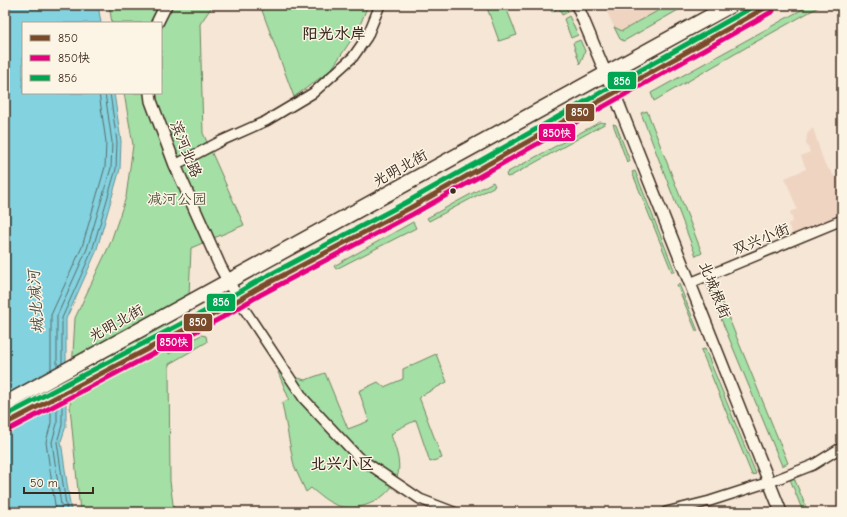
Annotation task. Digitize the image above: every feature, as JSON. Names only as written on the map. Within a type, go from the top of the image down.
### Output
[{"type":"main road","name":"光明北街","points":[[5,404],[228,281],[613,82],[731,5]]},
{"type":"main road","points":[[5,424],[410,208],[613,82],[770,5]]},
{"type":"street","points":[[158,22],[166,5]]},
{"type":"street","points":[[175,165],[221,141],[266,121],[313,93],[353,57],[367,37],[380,5]]},
{"type":"street","points":[[577,5],[613,82]]},
{"type":"street","points":[[584,5],[613,82]]},
{"type":"street","name":"北城根街","points":[[613,82],[772,481],[781,512]]},
{"type":"street","name":"滨河北路","points":[[150,94],[151,101],[175,165],[220,266],[238,300]]},
{"type":"street","name":"双兴小街","points":[[693,282],[842,220]]},
{"type":"street","points":[[238,300],[304,399],[358,457],[420,499],[454,512]]},
{"type":"street","points":[[666,512],[710,501],[772,481],[813,465],[842,447]]},
{"type":"street","name":"北城根街","points":[[772,481],[788,512]]},
{"type":"shaded area","points":[[604,5],[668,5],[622,31],[614,27]]},
{"type":"shaded area","points":[[813,128],[824,163],[835,177],[842,174],[842,214],[793,235],[788,224],[793,221],[790,212],[797,209],[785,178],[806,169],[801,156],[810,152],[806,143],[807,134]]},
{"type":"green space","name":"减河公园","points":[[109,5],[213,5],[200,24],[203,133],[244,225],[191,248],[189,296],[165,310],[169,354],[201,335],[206,336],[207,342],[169,364],[170,481],[174,512],[80,512],[70,407],[75,318],[110,244],[126,197],[133,145],[124,94],[162,94],[162,22],[112,22]]},
{"type":"green space","points":[[260,5],[368,5],[358,30],[331,70],[294,97]]},
{"type":"green space","points":[[486,5],[505,5],[517,35],[499,41]]},
{"type":"green space","points":[[549,5],[565,5],[568,12],[562,15],[559,8],[552,12]]},
{"type":"green space","points":[[668,5],[687,5],[624,41],[620,39],[614,27],[622,31]]},
{"type":"green space","points":[[810,5],[822,5],[654,101],[651,93]]},
{"type":"green space","points":[[569,16],[578,35],[571,38],[564,19]]},
{"type":"green space","points":[[580,40],[585,51],[580,64],[573,43]]},
{"type":"green space","points":[[647,111],[702,253],[696,256],[641,113]]},
{"type":"green space","points":[[600,122],[606,123],[507,177],[506,174],[508,172]]},
{"type":"green space","points":[[613,124],[616,125],[630,161],[627,162]]},
{"type":"green space","points":[[635,171],[675,272],[672,272],[632,172]]},
{"type":"green space","points":[[493,182],[495,186],[429,221],[427,218]]},
{"type":"green space","points":[[413,222],[416,228],[336,269],[334,266]]},
{"type":"green space","points":[[714,282],[788,463],[782,466],[707,285]]},
{"type":"green space","points":[[679,284],[698,331],[696,331],[677,285]]},
{"type":"green space","points":[[705,349],[756,474],[752,475],[701,350]]},
{"type":"green space","points":[[436,354],[447,382],[419,397],[442,458],[430,462],[416,420],[396,430],[391,435],[396,449],[399,469],[395,482],[383,496],[366,505],[348,508],[332,503],[311,488],[306,492],[294,466],[282,403],[289,399],[278,372],[305,380],[325,373],[348,429],[369,421],[359,391],[378,382],[384,387],[403,379],[403,369]]},
{"type":"green space","points":[[794,478],[808,512],[803,512],[790,479]]},
{"type":"water","name":"城北减河","points":[[5,5],[98,5],[101,22],[22,22],[22,94],[114,94],[121,141],[120,169],[96,252],[66,319],[66,426],[61,441],[71,512],[5,512]]},
{"type":"transit line","name":"856","points":[[5,416],[217,305],[254,283],[407,202],[756,5]]},
{"type":"transit line","name":"850","points":[[5,424],[220,311],[257,289],[410,208],[770,5]]},
{"type":"transit line","name":"850快","points":[[8,430],[223,317],[260,295],[413,214],[773,11]]},
{"type":"district","name":"阳光水岸","points":[[334,33]]},
{"type":"district","name":"北兴小区","points":[[342,463]]}]
